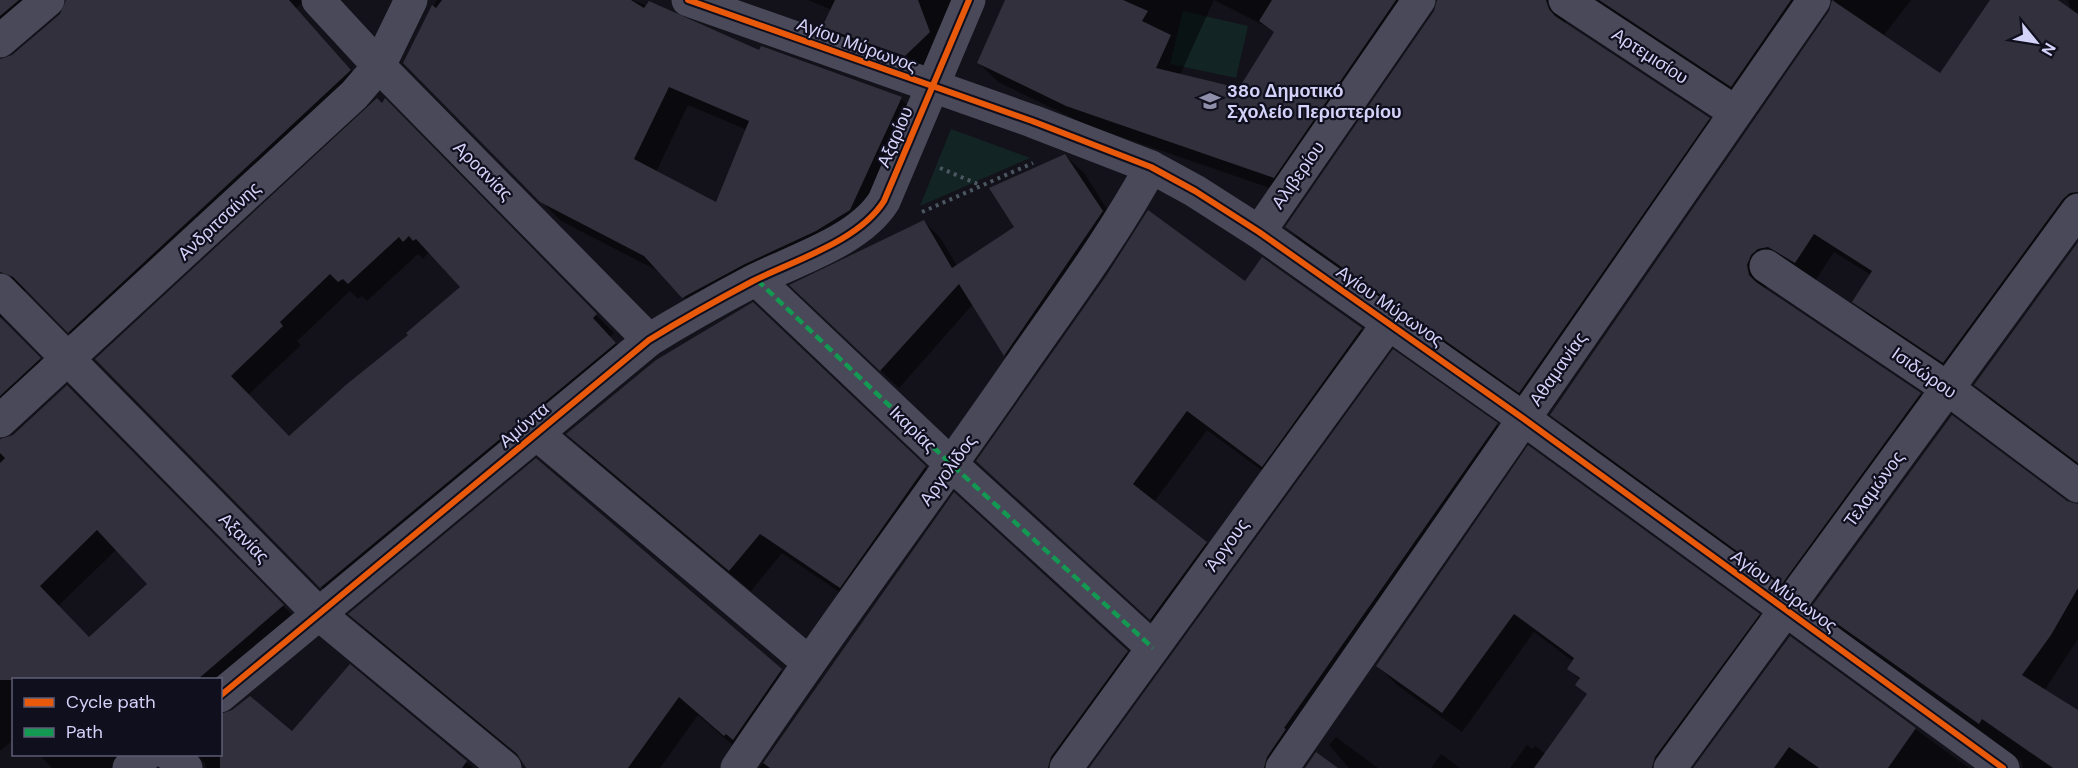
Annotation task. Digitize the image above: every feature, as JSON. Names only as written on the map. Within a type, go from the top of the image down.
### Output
[{"type":"street","points":[[0,41],[48,0]]},
{"type":"street","name":"Αροανίας","points":[[318,0],[379,66],[649,340]]},
{"type":"street","name":"Ανδριτσαίνης","points":[[0,421],[68,361],[354,95],[379,66],[411,0]]},
{"type":"street","name":"Αγίου Μύρωνος","points":[[688,0],[1069,135],[1151,167],[1259,232],[1389,323],[2003,768]]},
{"type":"street","name":"Αξαρίου","points":[[874,218],[884,201],[969,0]]},
{"type":"street","name":"Αλιβερίου","points":[[1259,232],[1419,0]]},
{"type":"street","name":"Αρτεμισίου","points":[[1565,0],[1735,112]]},
{"type":"street","name":"Αθαμανίας","points":[[1282,768],[1814,0]]},
{"type":"street","name":"Αργολίδος","points":[[737,768],[808,662],[952,465],[1126,213],[1151,167]]},
{"type":"street","name":"Τελαμώνος","points":[[1670,768],[1786,612],[1947,388],[2075,217]]},
{"type":"street","name":"Αμύντα","points":[[222,694],[649,340],[699,309],[848,235],[874,218]]},
{"type":"street","name":"Ισιδώρου","points":[[1766,266],[1947,388],[2078,486]]},
{"type":"street","name":"Ικαρίας","points":[[757,280],[952,465],[1153,648]]},
{"type":"street","name":"Αξανίας","points":[[0,290],[320,615],[505,768]]},
{"type":"street","name":"Άργους","points":[[1066,768],[1389,323]]},
{"type":"street","points":[[537,434],[808,662]]},
{"type":"street","points":[[129,768],[144,756]]},
{"type":"street","points":[[171,756],[186,768]]},
{"type":"path","points":[[874,218],[913,215],[1037,161],[1069,135]]},
{"type":"shaded area","points":[[1183,11],[1248,26],[1236,78],[1170,64]]},
{"type":"shaded area","points":[[951,129],[1030,158],[920,206]]},
{"type":"building","points":[[0,0],[19,0],[0,16]]},
{"type":"building","points":[[66,0],[289,0],[351,70],[68,333],[13,277],[0,272],[0,59],[12,55],[60,14]]},
{"type":"building","points":[[442,0],[631,0],[644,8],[649,1],[759,50],[761,46],[902,97],[850,210],[816,231],[745,264],[682,298],[644,256],[540,202],[403,63],[432,5],[436,8]],"holes":[[[669,87],[749,121],[716,202],[634,159]]]},
{"type":"building","points":[[835,0],[918,0],[930,32],[905,56],[822,27]]},
{"type":"building","points":[[1005,0],[1123,0],[1148,11],[1142,21],[1171,35],[1156,68],[1239,88],[1274,32],[1259,21],[1272,0],[1396,0],[1274,178],[1066,106],[977,63]]},
{"type":"building","points":[[1437,0],[1546,0],[1555,16],[1710,118],[1519,393],[1285,227],[1434,11]]},
{"type":"building","points":[[1599,0],[1791,0],[1731,87]]},
{"type":"building","points":[[1832,0],[1940,73],[1990,0],[2058,0],[2078,14],[2078,192],[2070,193],[2063,199],[1943,363],[1852,302],[1872,271],[1814,234],[1795,263],[1768,247],[1758,249],[1751,255],[1747,265],[1749,275],[1756,282],[1921,393],[1782,584],[1550,415],[1829,11]]},
{"type":"building","points":[[377,98],[382,103],[385,98],[597,314],[593,318],[616,343],[320,588],[95,359]],"holes":[[[409,236],[413,241],[416,239],[460,287],[406,333],[408,335],[347,384],[289,436],[231,376],[283,326],[280,322],[330,274],[338,282],[343,279],[348,284],[399,237],[403,242]]]},
{"type":"building","points":[[1065,154],[1103,211],[1004,356],[959,284],[880,371],[789,285],[924,220],[952,268],[1014,227],[989,188]]},
{"type":"building","points":[[1148,210],[1245,281],[1262,257],[1362,328],[1262,467],[1187,411],[1133,484],[1207,542],[1150,620],[976,461],[1106,276]]},
{"type":"building","points":[[2078,242],[2078,463],[1974,385]]},
{"type":"building","points":[[753,302],[926,466],[840,588],[760,534],[729,571],[566,434],[656,360]]},
{"type":"building","points":[[0,317],[41,358],[0,396]]},
{"type":"building","points":[[1393,349],[1498,423],[1284,728],[1286,729],[1267,757],[1264,768],[1089,768]]},
{"type":"building","points":[[67,385],[284,605],[199,678],[12,678],[12,680],[0,680],[0,463],[5,458],[0,453],[0,439],[13,435]],"holes":[[[97,530],[147,584],[89,637],[40,586]]]},
{"type":"building","points":[[1952,415],[2067,501],[2078,504],[2078,588],[2051,635],[2022,675],[2078,710],[2078,768],[2053,768],[1982,719],[1979,724],[1812,606]]},
{"type":"building","points":[[1528,445],[1760,614],[1655,757],[1652,768],[1534,768],[1587,694],[1575,685],[1580,678],[1567,669],[1574,658],[1514,614],[1442,713],[1376,666]]},
{"type":"building","points":[[536,458],[782,669],[733,740],[726,734],[724,736],[679,697],[628,768],[526,768],[517,754],[348,614]]},
{"type":"building","points":[[954,492],[1128,651],[1051,757],[1048,768],[770,768],[763,763]]},
{"type":"building","points":[[1790,636],[1916,728],[1888,768],[1819,768],[1789,747],[1774,768],[1693,768]]},
{"type":"building","points":[[350,664],[467,761],[462,768],[220,768],[222,713],[232,710],[250,696],[292,731]]},
{"type":"building","points":[[1316,752],[1338,768],[1305,768]]},
{"type":"marked path","points":[[757,280],[952,465],[1153,648]]},
{"type":"cycle path","points":[[688,0],[1032,121],[1151,167],[1195,191],[1259,232],[1524,419],[2003,768]]},
{"type":"cycle path","points":[[222,694],[649,340],[753,281],[843,238],[873,215],[884,201],[969,0]]},
{"type":"place","name":"38ο Δημοτικό Σχολείο Περιστερίου","points":[[1210,101]]}]
